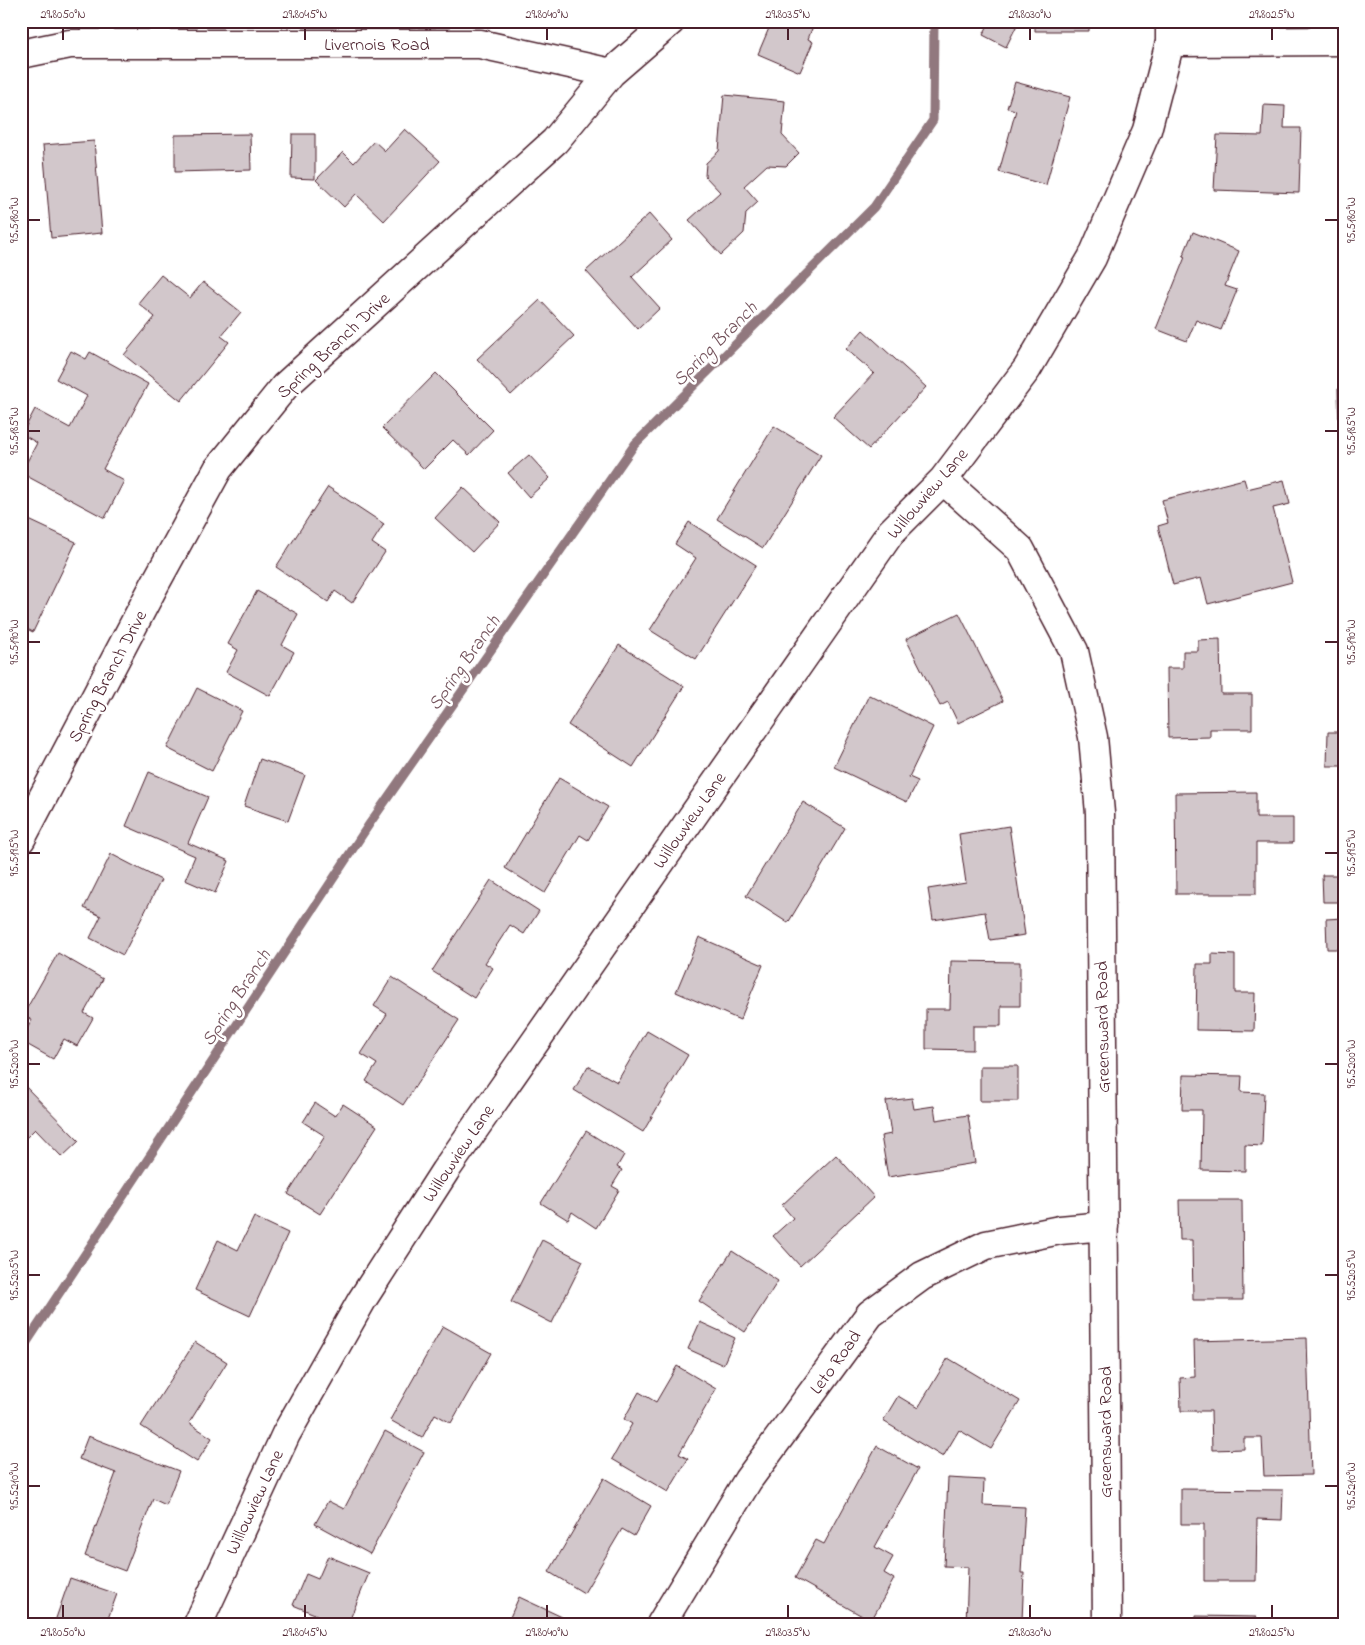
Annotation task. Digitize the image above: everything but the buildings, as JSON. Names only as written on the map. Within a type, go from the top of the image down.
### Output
[{"type":"street","name":"Spring Branch Drive","points":[[21,839],[155,584],[218,469],[285,386],[555,141],[611,73],[671,21]]},
{"type":"street","points":[[1170,32],[1344,41]]},
{"type":"street","name":"Willowview Lane","points":[[198,1624],[286,1434],[362,1300],[445,1171],[891,532],[943,480],[1027,369],[1092,258],[1147,130],[1170,32]]},
{"type":"street","name":"Livernois Road","points":[[21,54],[70,44],[480,44],[611,73]]},
{"type":"street","name":"Greensward Road","points":[[943,480],[1020,548],[1074,651],[1093,737],[1100,812],[1107,1624]]},
{"type":"street","name":"Leto Road","points":[[661,1624],[748,1480],[870,1314],[922,1276],[986,1245],[1060,1230],[1104,1226]]},
{"type":"waterway","name":"Spring Branch","points":[[21,1351],[370,823],[635,444],[874,207],[933,120],[934,21]]}]
